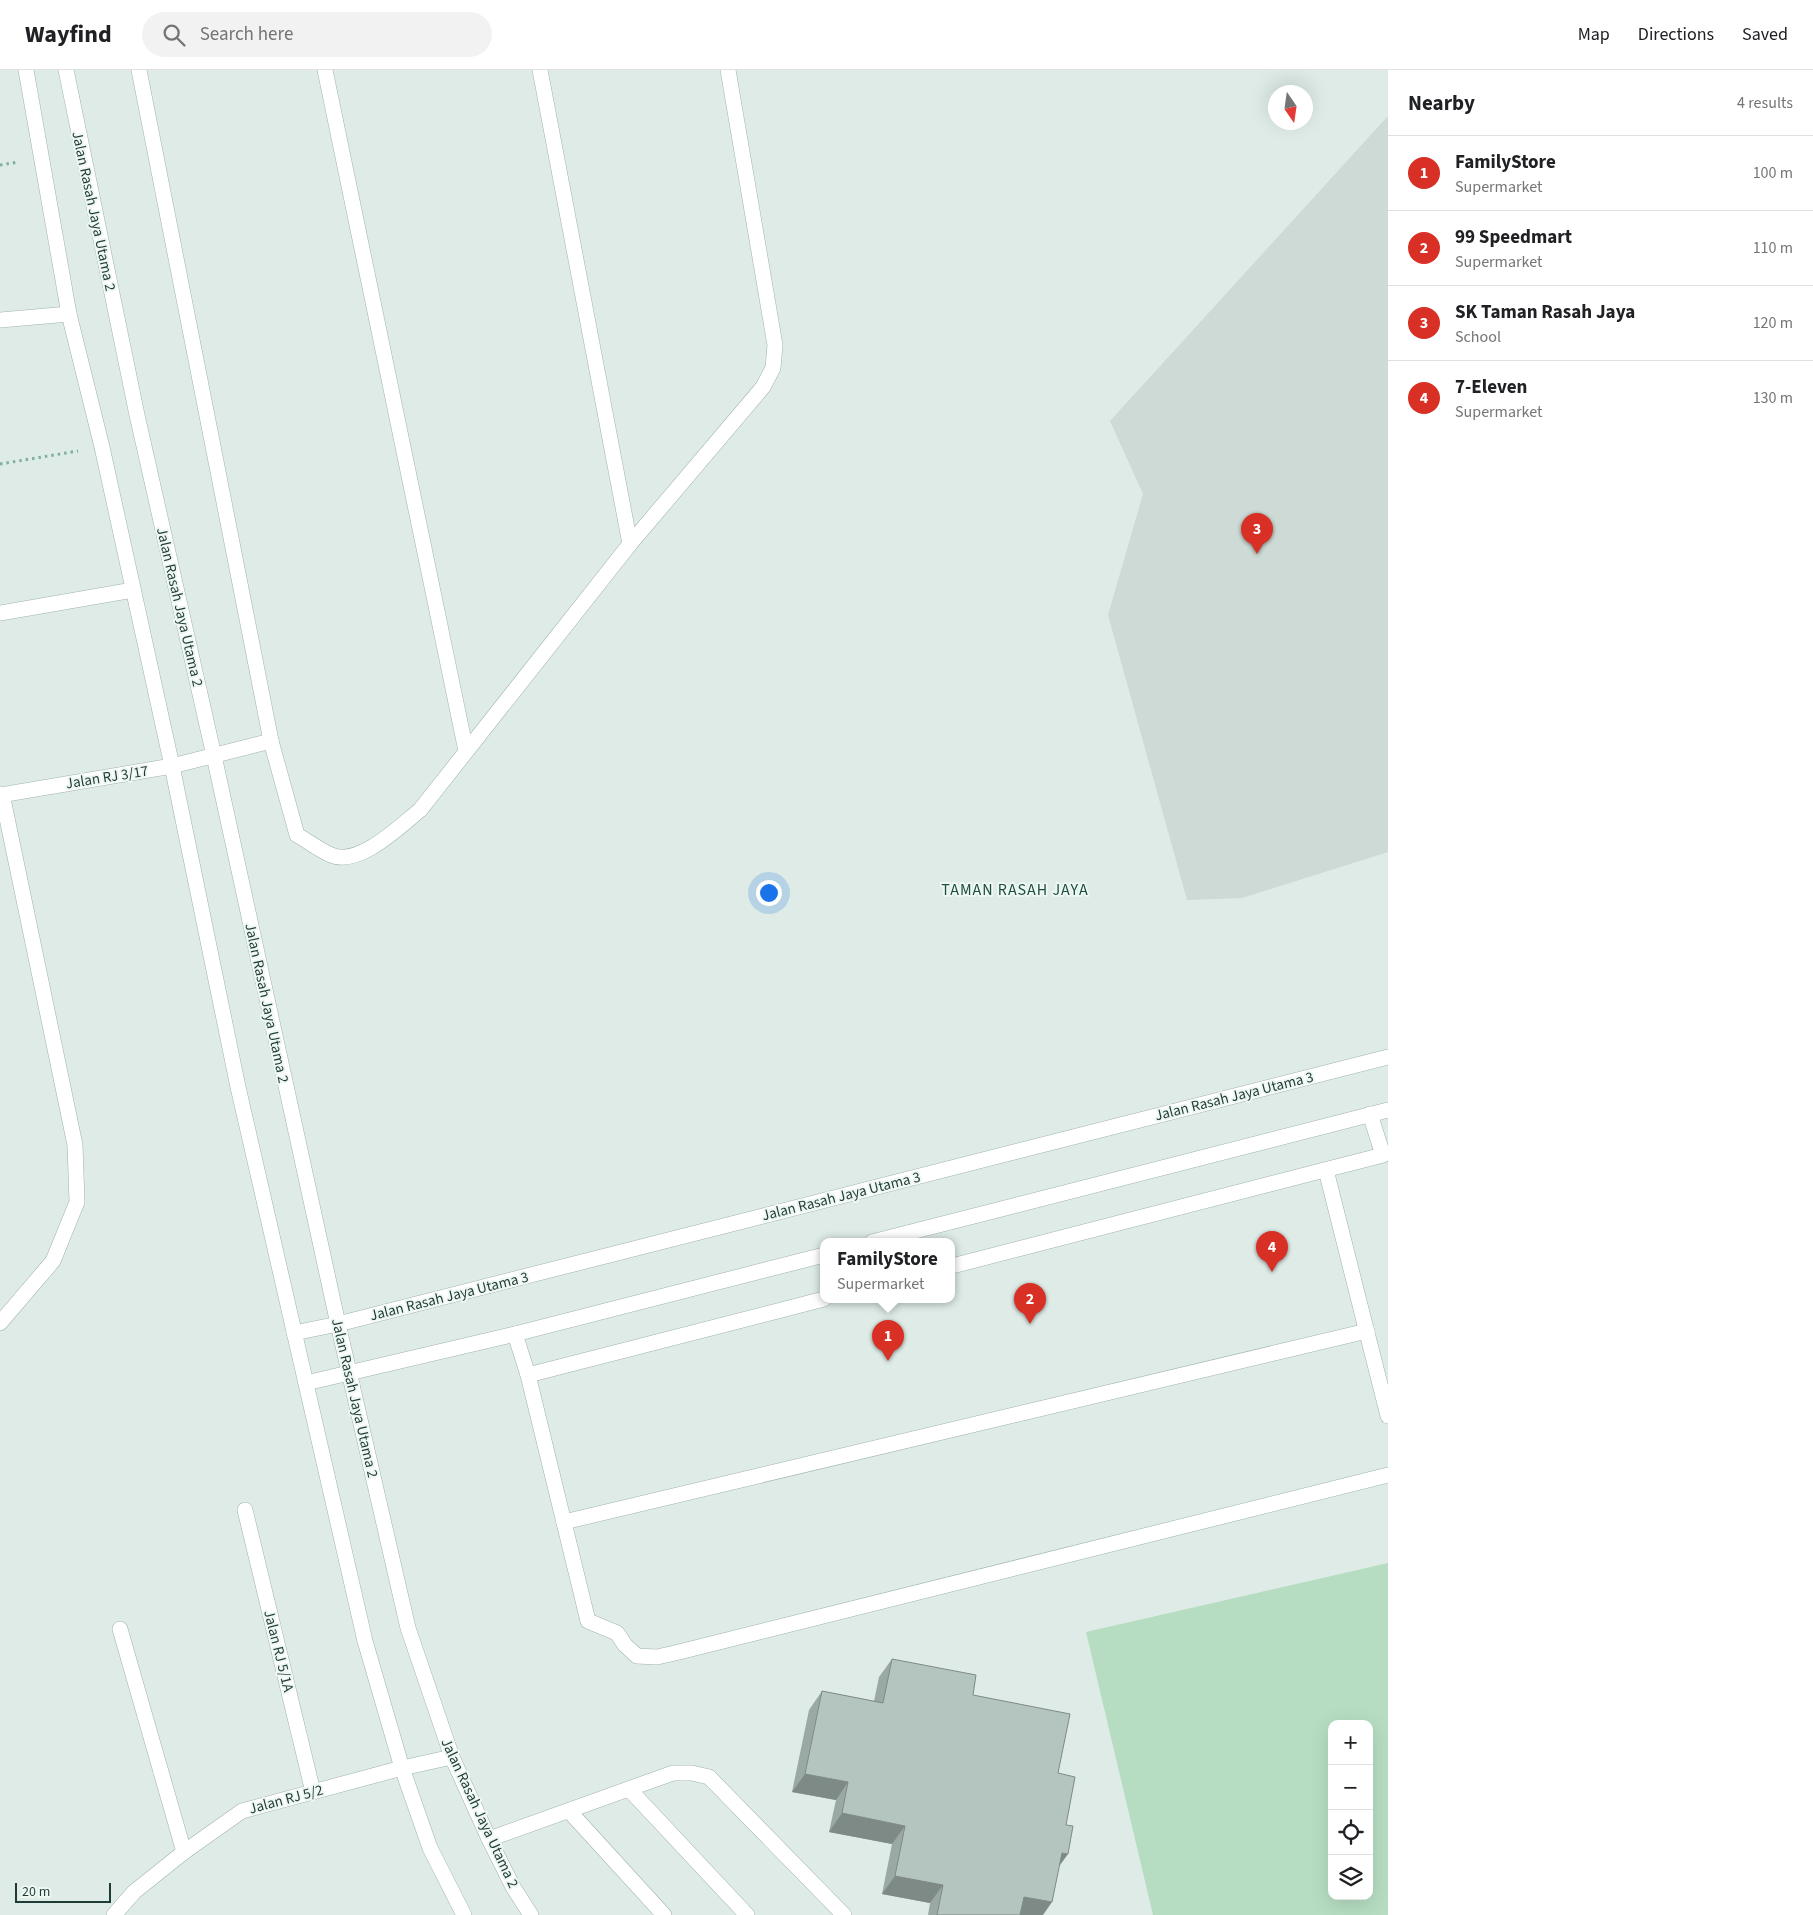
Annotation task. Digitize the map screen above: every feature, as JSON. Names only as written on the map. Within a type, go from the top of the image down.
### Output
[{"type":"street","points":[[26,70],[70,314],[102,447],[172,766],[238,1087],[365,1641],[402,1768],[430,1848],[460,1914]]},
{"type":"street","name":"Jalan Rasah Jaya Utama 2","points":[[66,70],[137,415],[214,756],[338,1324],[408,1628],[452,1757],[489,1839],[513,1887],[531,1915]]},
{"type":"street","points":[[139,70],[271,741],[298,835],[332,856],[348,857],[377,845],[420,810],[630,544],[763,387],[772,368],[775,345],[728,70]]},
{"type":"street","points":[[325,70],[466,751]]},
{"type":"street","points":[[540,70],[630,544]]},
{"type":"street","points":[[0,320],[70,314]]},
{"type":"street","points":[[0,613],[133,590]]},
{"type":"street","name":"Jalan RJ 3/17","points":[[1,794],[172,766],[271,741]]},
{"type":"street","points":[[0,1323],[53,1261],[76,1202],[75,1145],[1,794]]},
{"type":"street","name":"Jalan Rasah Jaya Utama 3","points":[[294,1333],[338,1324],[1388,1057]]},
{"type":"street","points":[[888,1238],[1388,1110]]},
{"type":"street","points":[[955,1265],[1383,1155],[1370,1114]]},
{"type":"street","points":[[1326,1170],[1388,1416]]},
{"type":"street","points":[[306,1383],[515,1334],[820,1256]]},
{"type":"street","points":[[528,1374],[820,1299]]},
{"type":"street","points":[[564,1522],[1367,1331]]},
{"type":"street","points":[[515,1334],[528,1374],[588,1621],[617,1633],[624,1644],[637,1656],[657,1657],[1388,1476]]},
{"type":"street","name":"Jalan RJ 5/1A","points":[[245,1510],[313,1792]]},
{"type":"street","points":[[120,1629],[184,1852]]},
{"type":"street","name":"Jalan RJ 5/2","points":[[114,1915],[134,1892],[184,1852],[242,1811],[402,1768],[452,1757]]},
{"type":"street","points":[[489,1839],[673,1773],[692,1772],[709,1777],[844,1915]]},
{"type":"street","points":[[630,1789],[747,1915]]},
{"type":"street","points":[[569,1811],[664,1915]]},
{"type":"path","points":[[0,464],[102,447]]},
{"type":"shaded area","points":[[1388,116],[1388,852],[1242,898],[1187,900],[1108,615],[1143,494],[1110,421]]},
{"type":"green space","points":[[1388,1563],[1388,1915],[1153,1915],[1086,1632]]},
{"type":"building","points":[[892,1659],[976,1675],[973,1695],[1070,1714],[1058,1773],[1075,1777],[1066,1825],[1073,1826],[1068,1854],[1062,1853],[1052,1902],[1024,1897],[1020,1915],[937,1915],[943,1885],[895,1876],[905,1826],[842,1813],[848,1782],[805,1774],[822,1691],[883,1703]]},
{"type":"place","name":"SK Taman Rasah Jaya","points":[[1257,554]]},
{"type":"place","name":"7-Eleven","points":[[1272,1272]]},
{"type":"place","name":"99 Speedmart","points":[[1030,1324]]},
{"type":"place","name":"FamilyStore","points":[[888,1361]]},
{"type":"district","name":"TAMAN RASAH JAYA","points":[[1015,889]]}]
